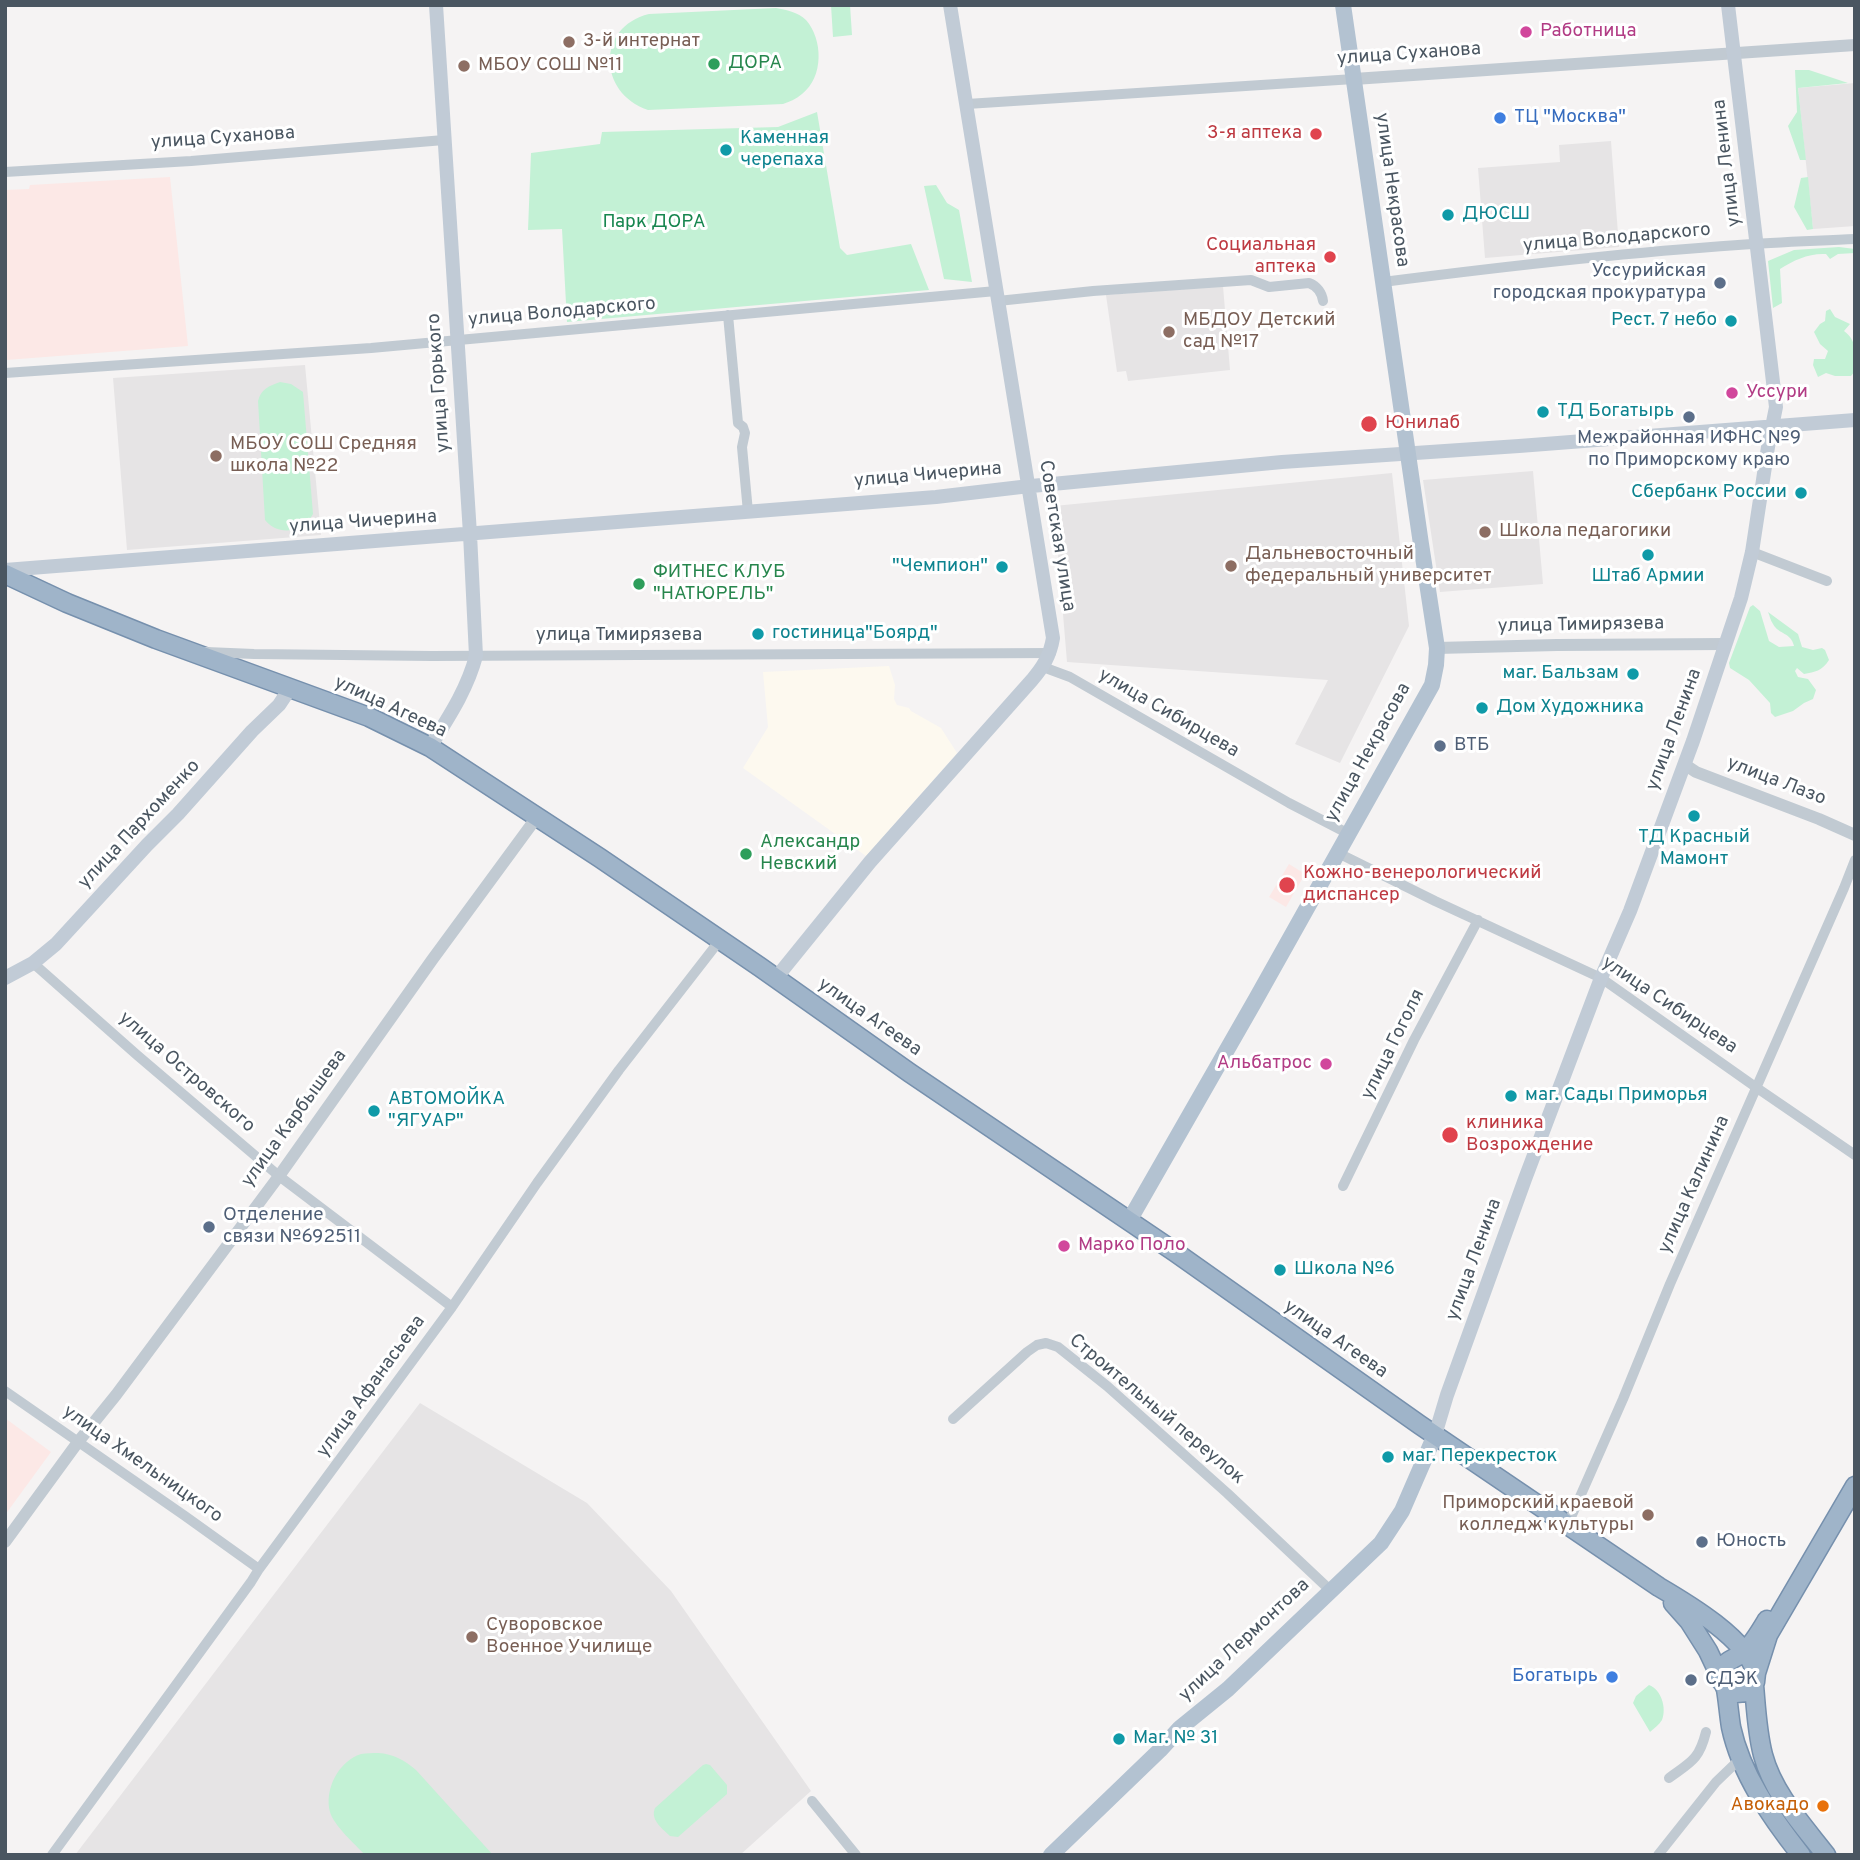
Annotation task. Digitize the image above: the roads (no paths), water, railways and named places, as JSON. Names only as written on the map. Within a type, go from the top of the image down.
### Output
[{"type":"highway","name":"улица Агеева","points":[[5,572],[67,603],[188,651],[369,717],[430,747],[776,978],[1175,1252],[1435,1435],[1659,1587],[1687,1603],[1733,1638],[1744,1652]]},
{"type":"highway","points":[[1855,1469],[1769,1617],[1744,1652],[1726,1663],[1721,1671],[1724,1685],[1730,1692],[1746,1692],[1755,1679],[1768,1635],[1855,1486]]},
{"type":"highway","name":"улица Агеева","points":[[1659,1587],[1689,1621],[1709,1651],[1724,1685],[1731,1727],[1741,1758],[1756,1790],[1801,1855]]},
{"type":"highway","points":[[1744,1652],[1754,1665],[1762,1753],[1773,1782],[1826,1855]]},
{"type":"main road","name":"улица Горького","points":[[430,747],[459,700],[476,656],[436,5]]},
{"type":"main road","name":"Советская улица","points":[[950,5],[1053,638],[1051,653]]},
{"type":"main road","name":"улица Некрасова","points":[[1129,1221],[1432,685],[1436,665],[1437,648],[1343,5]]},
{"type":"main road","name":"улица Ленина","points":[[1435,1435],[1501,1244],[1684,764],[1741,598],[1752,552],[1776,407],[1728,5]]},
{"type":"main road","name":"улица Чичерина","points":[[5,572],[936,497],[1282,462],[1855,420]]},
{"type":"main road","points":[[776,978],[870,862],[1043,667],[1051,653]]},
{"type":"main road","name":"улица Пархоменко","points":[[6,978],[33,963],[56,944],[178,814],[252,730],[279,705],[291,687]]},
{"type":"main road","name":"улица Лермонтова","points":[[1051,1855],[1180,1728],[1228,1689],[1381,1543],[1402,1511],[1435,1435]]},
{"type":"street","name":"улица Суханова","points":[[967,104],[1855,45]]},
{"type":"street","name":"улица Суханова","points":[[5,172],[191,161],[444,141]]},
{"type":"street","name":"улица Володарского","points":[[1383,282],[1672,250],[1855,239]]},
{"type":"street","name":"улица Володарского","points":[[5,373],[358,349],[728,315],[1251,279],[1269,287],[1309,283],[1315,285],[1324,301]]},
{"type":"street","points":[[728,315],[738,423],[745,433],[741,447],[748,512]]},
{"type":"street","points":[[1752,552],[1827,581]]},
{"type":"street","name":"улица Тимирязева","points":[[1437,648],[1726,644]]},
{"type":"street","name":"улица Тимирязева","points":[[188,651],[476,656],[1051,653]]},
{"type":"street","name":"улица Сибирцева","points":[[1043,667],[1070,677],[1289,803],[1349,834]]},
{"type":"street","name":"улица Лазо","points":[[1684,764],[1696,772],[1855,835]]},
{"type":"street","name":"улица Карбышева","points":[[5,1542],[279,1176],[537,817]]},
{"type":"street","name":"улица Сибирцева","points":[[1338,853],[1601,978],[1855,1155]]},
{"type":"street","name":"улица Калинина","points":[[1568,1524],[1855,860]]},
{"type":"street","name":"улица Гоголя","points":[[1343,1186],[1478,920]]},
{"type":"street","name":"улица Афанасьева","points":[[52,1855],[258,1569],[452,1307],[619,1070],[720,940]]},
{"type":"street","name":"улица Островского","points":[[33,963],[279,1176],[452,1307]]},
{"type":"street","name":"Строительный переулок","points":[[953,1419],[1037,1345],[1046,1343],[1058,1347],[1107,1386],[1227,1493],[1330,1590]]},
{"type":"street","name":"улица Хмельницкого","points":[[5,1391],[258,1569]]},
{"type":"street","points":[[1670,1778],[1693,1761],[1702,1749],[1706,1732]]},
{"type":"street","points":[[1658,1855],[1716,1782],[1741,1758]]},
{"type":"street","points":[[812,1801],[856,1855]]},
{"type":"place","name":"Работница","points":[[1526,32]]},
{"type":"place","name":"3-й интернат","points":[[569,42]]},
{"type":"place","name":"ДОРА","points":[[714,64]]},
{"type":"place","name":"МБОУ СОШ №11","points":[[464,66]]},
{"type":"place","name":"ТЦ \"Москва\"","points":[[1500,118]]},
{"type":"place","name":"3-я аптека","points":[[1316,134]]},
{"type":"place","name":"Каменная черепаха","points":[[726,150]]},
{"type":"place","name":"ДЮСШ","points":[[1448,215]]},
{"type":"place","name":"Социальная аптека","points":[[1330,257]]},
{"type":"place","name":"Уссурийская городская прокуратура","points":[[1720,283]]},
{"type":"place","name":"Рест. 7 небо","points":[[1731,321]]},
{"type":"place","name":"МБДОУ Детский сад №17","points":[[1169,332]]},
{"type":"place","name":"Уссури","points":[[1732,393]]},
{"type":"place","name":"ТД Богатырь","points":[[1543,412]]},
{"type":"place","name":"Межрайонная ИФНС №9 по Приморскому краю","points":[[1689,417]]},
{"type":"place","name":"Юнилаб","points":[[1369,424]]},
{"type":"place","name":"МБОУ СОШ Средняя школа №22","points":[[216,456]]},
{"type":"place","name":"Сбербанк России","points":[[1801,493]]},
{"type":"place","name":"Школа педагогики","points":[[1485,532]]},
{"type":"place","name":"Штаб Армии","points":[[1648,555]]},
{"type":"place","name":"Дальневосточный федеральный университет","points":[[1231,566]]},
{"type":"place","name":"\"Чемпион\"","points":[[1002,567]]},
{"type":"place","name":"ФИТНЕС КЛУБ \"НАТЮРЕЛЬ\"","points":[[639,584]]},
{"type":"place","name":"гостиница\"Боярд\"","points":[[758,634]]},
{"type":"place","name":"маг. Бальзам","points":[[1633,674]]},
{"type":"place","name":"Дом Художника","points":[[1482,708]]},
{"type":"place","name":"ВТБ","points":[[1440,746]]},
{"type":"place","name":"ТД Красный Мамонт","points":[[1694,816]]},
{"type":"place","name":"Александр Невский","points":[[746,854]]},
{"type":"place","name":"Кожно-венерологический диспансер","points":[[1287,885]]},
{"type":"place","name":"Альбатрос","points":[[1326,1064]]},
{"type":"place","name":"маг. Сады Приморья","points":[[1511,1096]]},
{"type":"place","name":"АВТОМОЙКА \"ЯГУАР\"","points":[[374,1111]]},
{"type":"place","name":"клиника Возрождение","points":[[1450,1135]]},
{"type":"place","name":"Отделение связи №692511","points":[[209,1227]]},
{"type":"place","name":"Марко Поло","points":[[1064,1246]]},
{"type":"place","name":"Школа №6","points":[[1280,1270]]},
{"type":"place","name":"маг. Перекресток","points":[[1388,1457]]},
{"type":"place","name":"Приморский краевой колледж культуры","points":[[1648,1515]]},
{"type":"place","name":"Юность","points":[[1702,1542]]},
{"type":"place","name":"Суворовское Военное Училище","points":[[472,1637]]},
{"type":"place","name":"Богатырь","points":[[1612,1677]]},
{"type":"place","name":"СДЭК","points":[[1691,1680]]},
{"type":"place","name":"Маг. № 31","points":[[1119,1739]]},
{"type":"place","name":"Авокадо","points":[[1823,1806]]},
{"type":"park label","name":"Парк ДОРА","points":[[654,223]]}]
